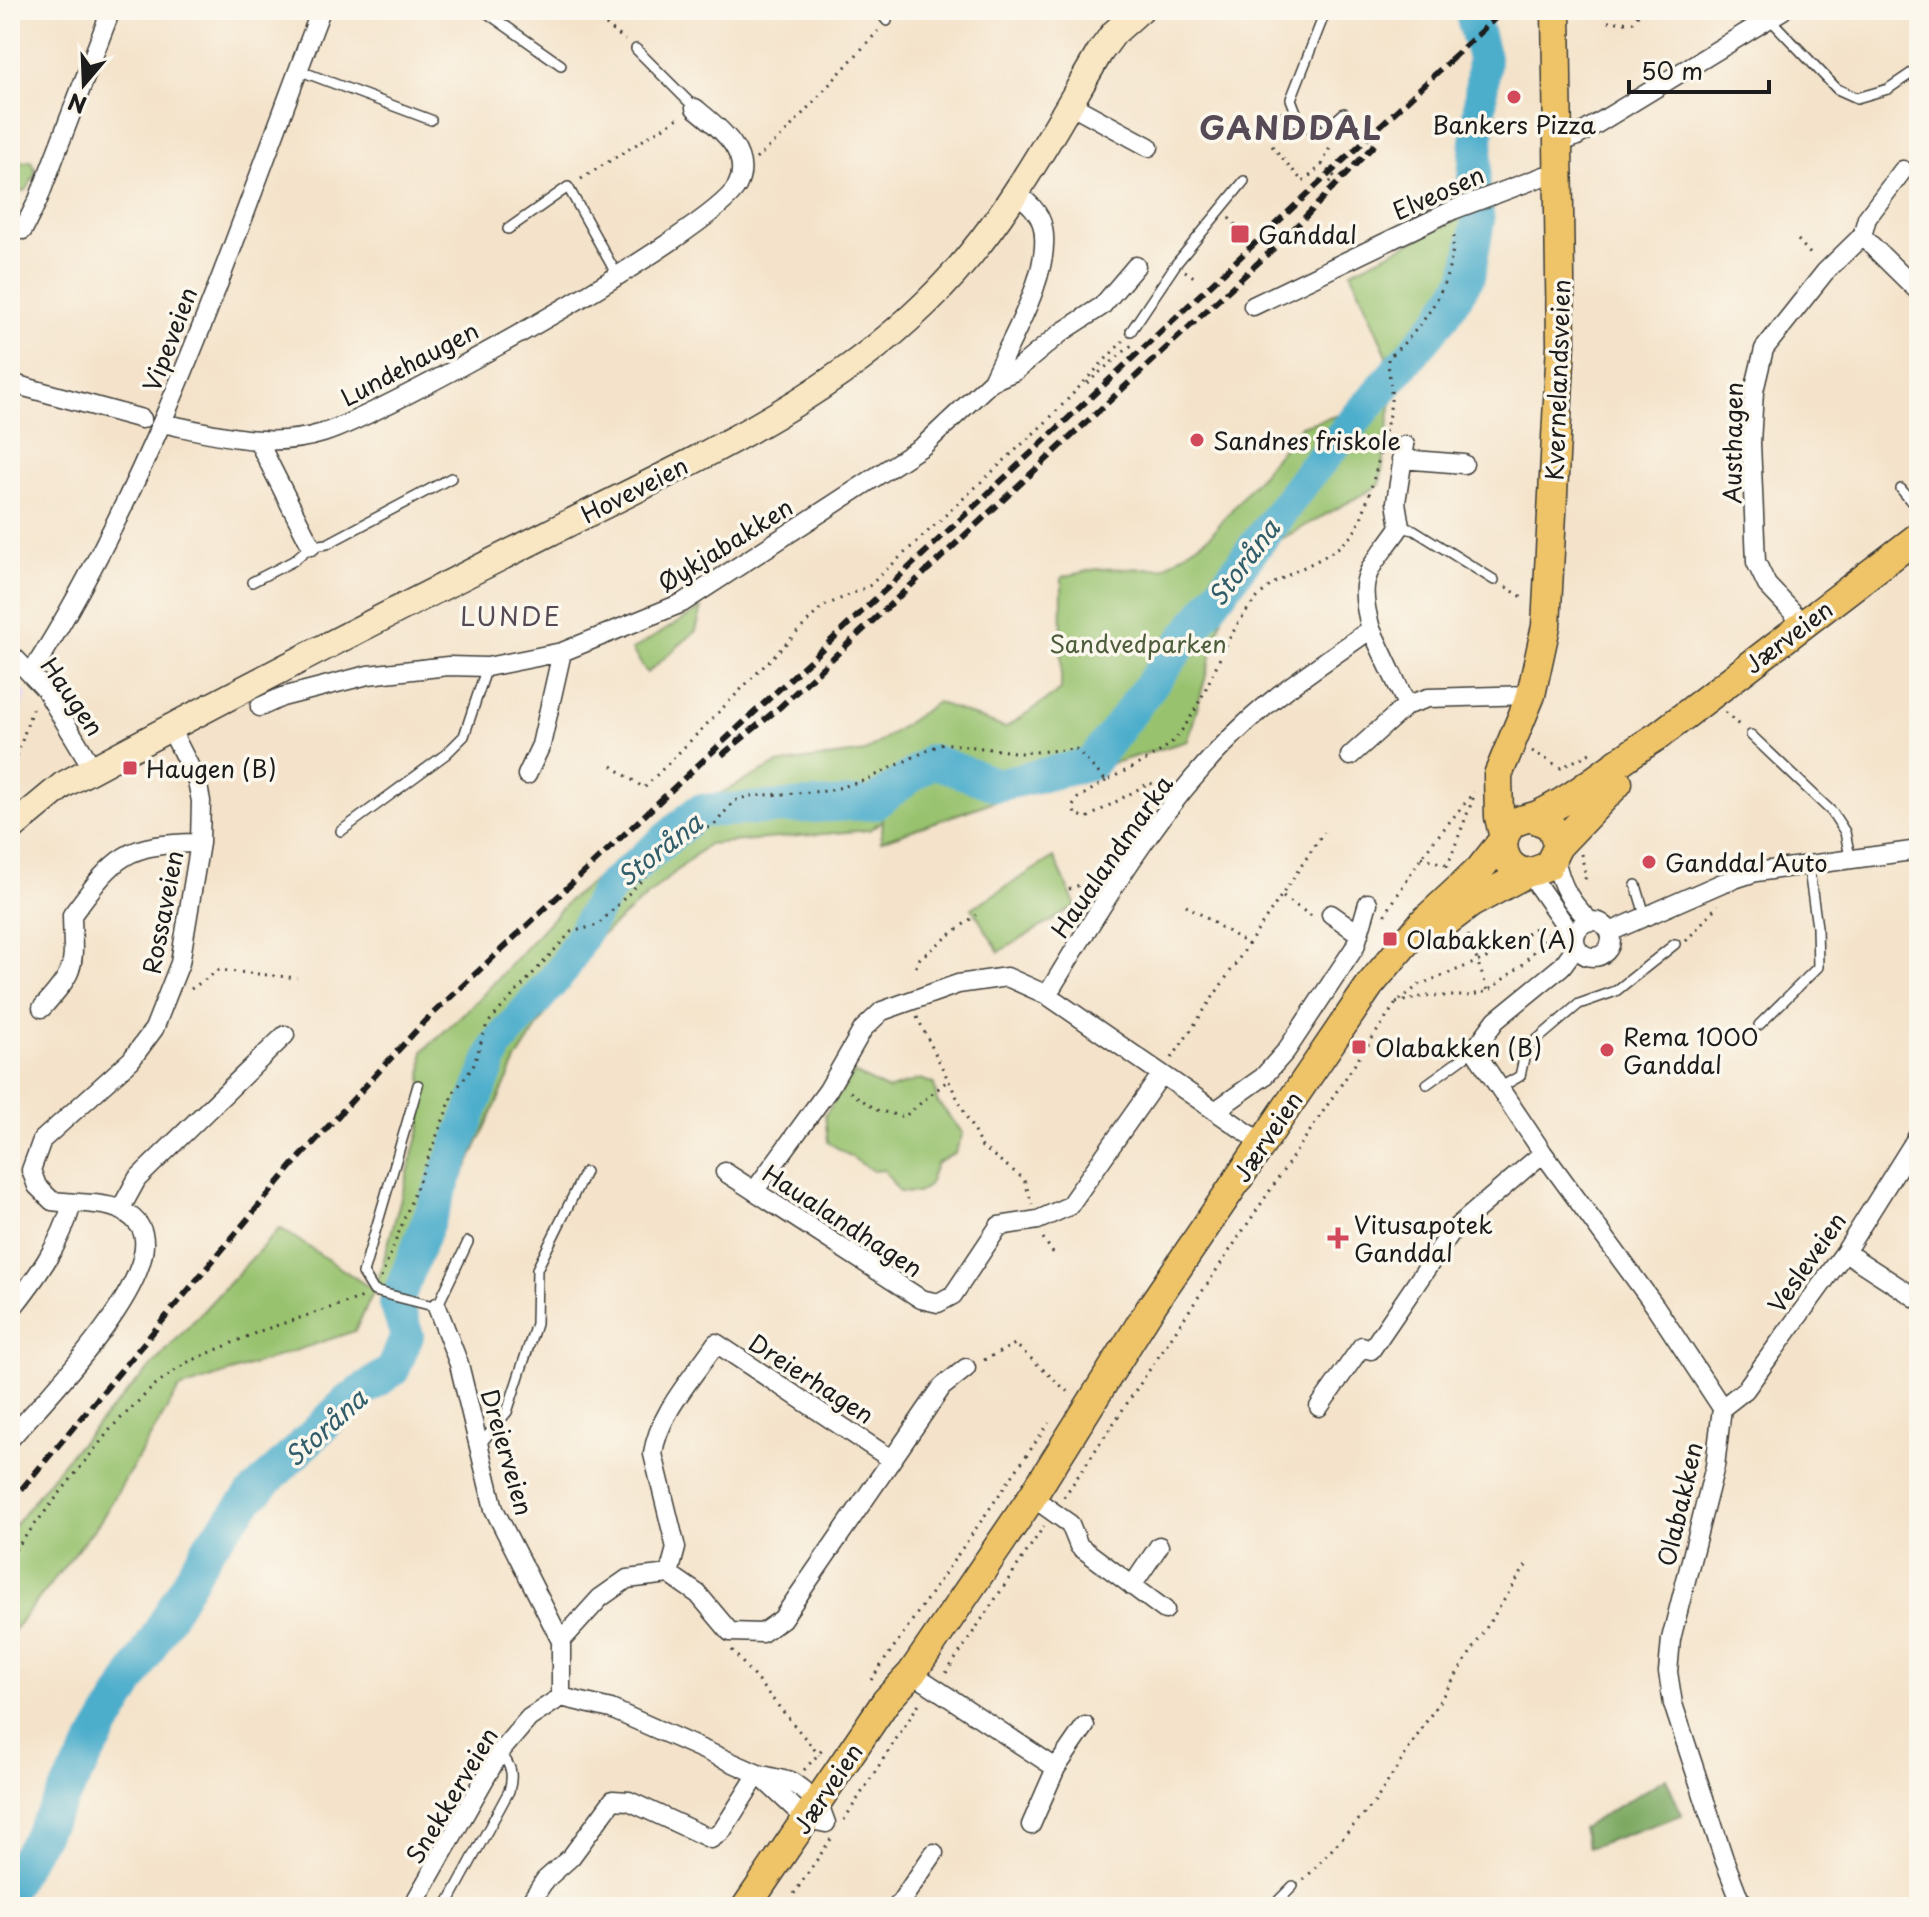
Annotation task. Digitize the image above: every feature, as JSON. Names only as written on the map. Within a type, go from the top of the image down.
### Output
[{"type":"main road","name":"Hoveveien","points":[[10,829],[63,785],[634,490],[807,396],[849,368],[952,277],[1017,194],[1114,33],[1140,10]]},
{"type":"main road","name":"Kvernelandsveien","points":[[1504,839],[1499,817],[1498,775],[1531,695],[1546,626],[1561,344],[1556,10]]},
{"type":"main road","name":"Jærveien","points":[[1531,817],[1579,794],[1623,757],[1658,736],[1919,536]]},
{"type":"main road","name":"Jærveien","points":[[1565,852],[1658,736]]},
{"type":"main road","name":"Kvernelandsveien","points":[[1512,745],[1514,778],[1531,817]]},
{"type":"main road","points":[[1531,817],[1551,826],[1565,852],[1548,866],[1528,873],[1508,862],[1504,839],[1509,827],[1531,817]]},
{"type":"main road","name":"Jærveien","points":[[746,1907],[921,1679],[1043,1504],[1060,1454],[1101,1382],[1396,951],[1480,869],[1504,839]]},
{"type":"main road","name":"Jærveien","points":[[1060,1454],[1112,1388],[1329,1068],[1410,958],[1443,923],[1528,873]]},
{"type":"main road","name":"Jærveien","points":[[768,1907],[817,1814]]},
{"type":"street","points":[[23,230],[38,200],[111,10]]},
{"type":"street","name":"Vipeveien","points":[[32,672],[104,551],[162,423],[321,10]]},
{"type":"street","points":[[1558,144],[1577,136],[1776,14]]},
{"type":"street","points":[[1070,104],[1149,147]]},
{"type":"street","points":[[695,108],[722,129],[742,165]]},
{"type":"street","name":"Lundehaugen","points":[[162,423],[259,443],[321,434],[384,408],[617,275],[718,205],[737,186],[742,165]]},
{"type":"street","name":"Austhagen","points":[[1804,624],[1767,585],[1756,562],[1751,435],[1760,355],[1825,272],[1862,236],[1867,218],[1903,170]]},
{"type":"street","name":"Elveosen","points":[[1253,306],[1469,203],[1559,174]]},
{"type":"street","name":"Øykjabakken","points":[[992,381],[1030,300],[1043,252],[1043,227],[1031,204],[1017,194]]},
{"type":"street","points":[[1862,236],[1919,292]]},
{"type":"street","name":"Øykjabakken","points":[[260,707],[282,697],[368,675],[448,666],[487,667],[562,652],[682,603],[923,446],[992,381],[1015,371],[1062,332],[1102,306],[1136,266]]},
{"type":"street","points":[[10,383],[142,419]]},
{"type":"street","points":[[259,443],[311,546]]},
{"type":"street","points":[[1407,705],[1371,629],[1361,596],[1367,573],[1400,527],[1396,502],[1403,452],[1464,464]]},
{"type":"street","name":"Haualandmarka","points":[[1047,995],[1114,885],[1176,798],[1243,725],[1371,629]]},
{"type":"street","points":[[527,775],[541,745],[562,652]]},
{"type":"street","name":"Haugen","points":[[10,653],[32,672],[93,769]]},
{"type":"street","points":[[1350,756],[1407,705],[1428,698],[1531,695]]},
{"type":"street","name":"Rossaveien","points":[[120,1210],[106,1205],[52,1201],[37,1186],[31,1170],[42,1140],[131,1060],[154,1029],[180,963],[200,843],[201,801],[197,781],[170,728]]},
{"type":"street","name":"Rossaveien","points":[[42,1008],[68,980],[75,959],[72,915],[108,867],[138,847],[200,843]]},
{"type":"street","points":[[1610,932],[1722,883],[1808,863],[1919,850]]},
{"type":"street","points":[[1565,852],[1560,883],[1570,902],[1590,921]]},
{"type":"street","points":[[1528,873],[1575,943],[1585,956],[1601,955],[1610,946],[1610,932],[1601,922],[1590,921],[1579,926],[1575,943],[1562,966],[1496,1020],[1474,1050],[1543,1153],[1655,1306],[1722,1408]]},
{"type":"street","points":[[1215,1111],[1263,1077],[1286,1051],[1355,947],[1368,903]]},
{"type":"street","points":[[1331,914],[1358,933]]},
{"type":"street","points":[[755,1190],[833,1081],[863,1029],[882,1011],[958,984],[1007,977],[1047,995],[1262,1143]]},
{"type":"street","points":[[10,1439],[99,1336],[119,1307],[138,1269],[144,1245],[139,1225],[120,1210],[137,1179],[285,1035]]},
{"type":"street","name":"Haualandhagen","points":[[725,1172],[921,1299],[938,1303],[953,1295],[999,1226],[1013,1221],[1038,1220],[1069,1206],[1161,1075]]},
{"type":"street","name":"Vesleveien","points":[[1722,1408],[1745,1390],[1845,1252],[1919,1134]]},
{"type":"street","points":[[1319,1407],[1362,1346],[1371,1350],[1452,1231],[1543,1153]]},
{"type":"street","points":[[10,1311],[55,1246],[72,1204]]},
{"type":"street","points":[[1845,1252],[1919,1300]]},
{"type":"street","name":"Dreierveien","points":[[437,1307],[459,1364],[477,1449],[494,1509],[561,1641],[561,1697]]},
{"type":"street","name":"Dreierhagen","points":[[669,1574],[676,1548],[653,1454],[655,1441],[673,1406],[716,1343],[891,1459]]},
{"type":"street","points":[[561,1641],[600,1598],[627,1579],[669,1574],[698,1594],[730,1632],[762,1633],[782,1619],[942,1387],[966,1368]]},
{"type":"street","name":"Olabakken","points":[[1722,1408],[1715,1466],[1671,1639],[1668,1672],[1673,1704],[1724,1859],[1739,1898],[1748,1907]]},
{"type":"street","points":[[1043,1504],[1070,1524],[1079,1546],[1165,1610]]},
{"type":"street","points":[[1132,1586],[1159,1546]]},
{"type":"street","points":[[921,1679],[1056,1768]]},
{"type":"street","points":[[561,1697],[611,1709],[758,1774],[792,1782],[817,1814]]},
{"type":"street","name":"Snekkerveien","points":[[412,1907],[500,1752],[529,1718],[561,1697]]},
{"type":"street","points":[[1031,1825],[1056,1768],[1085,1726]]},
{"type":"street","points":[[527,1907],[545,1880],[571,1857],[613,1800],[629,1801],[711,1839],[722,1831],[758,1774]]},
{"type":"street","points":[[897,1907],[934,1853]]},
{"type":"lane","points":[[483,10],[561,65]]},
{"type":"lane","points":[[878,10],[887,21]]},
{"type":"lane","points":[[1300,126],[1291,99],[1326,10]]},
{"type":"lane","points":[[1911,10],[1919,20]]},
{"type":"lane","points":[[1776,14],[1837,89],[1857,98],[1888,89],[1919,68]]},
{"type":"lane","points":[[636,49],[695,108]]},
{"type":"lane","points":[[298,70],[431,120]]},
{"type":"lane","points":[[1283,117],[1300,126],[1323,132],[1344,113]]},
{"type":"lane","points":[[1321,116],[1330,125]]},
{"type":"lane","points":[[1131,331],[1176,264],[1244,181]]},
{"type":"lane","points":[[508,229],[568,187],[617,275]]},
{"type":"lane","points":[[252,582],[293,561],[311,546],[327,544],[451,478]]},
{"type":"lane","points":[[1901,489],[1919,511]]},
{"type":"lane","points":[[1400,527],[1414,530],[1494,580]]},
{"type":"lane","points":[[341,831],[446,754],[464,736],[487,667]]},
{"type":"lane","points":[[1751,735],[1832,812],[1845,832],[1850,857]]},
{"type":"lane","points":[[1759,1025],[1818,967],[1817,927],[1808,863]]},
{"type":"lane","points":[[1636,885],[1645,915]]},
{"type":"lane","points":[[1501,1087],[1520,1076],[1526,1049],[1579,1004],[1616,991],[1675,944]]},
{"type":"lane","points":[[1427,1084],[1474,1050]]},
{"type":"lane","points":[[418,1085],[363,1273],[374,1291],[437,1307],[468,1242]]},
{"type":"lane","points":[[477,1449],[507,1412],[536,1324],[537,1269],[585,1172]]},
{"type":"lane","points":[[446,1907],[509,1791],[513,1777],[511,1766],[500,1752]]},
{"type":"lane","points":[[1272,1907],[1293,1886]]},
{"type":"path","points":[[587,10],[636,49]]},
{"type":"path","points":[[1608,22],[1633,22],[1641,10]]},
{"type":"path","points":[[742,165],[763,156],[887,21]]},
{"type":"path","points":[[568,187],[695,108]]},
{"type":"path","points":[[1272,146],[1303,182],[1322,165],[1335,177],[1329,183]]},
{"type":"path","points":[[1176,798],[1167,788],[1149,783],[1087,818],[1075,814],[1073,806],[1078,798],[1172,743],[1189,720],[1234,632],[1261,595],[1298,568],[1337,548],[1356,529],[1387,426],[1391,398],[1388,358],[1424,322],[1441,292],[1469,203]]},
{"type":"path","points":[[1798,240],[1825,272]]},
{"type":"path","points":[[1073,394],[1131,331]]},
{"type":"path","points":[[612,766],[644,788],[822,607],[869,586],[1073,394],[1142,336]]},
{"type":"path","points":[[1494,580],[1530,603]]},
{"type":"path","points":[[10,779],[36,696]]},
{"type":"path","points":[[1719,707],[1751,735]]},
{"type":"path","points":[[10,1556],[113,1426],[156,1384],[186,1363],[260,1331],[354,1302],[374,1291],[454,1092],[473,1067],[487,1024],[571,932],[598,925],[673,848],[715,824],[734,801],[749,796],[828,791],[866,780],[943,743],[1021,753],[1076,749],[1106,781]]},
{"type":"path","points":[[1449,872],[1446,865],[1479,785]]},
{"type":"path","points":[[1161,1075],[1324,832]]},
{"type":"path","points":[[1565,852],[1586,876],[1580,895]]},
{"type":"path","points":[[1421,857],[1446,865]]},
{"type":"path","points":[[1069,889],[1093,879],[1114,885]]},
{"type":"path","points":[[1392,904],[1399,910]]},
{"type":"path","points":[[1186,905],[1249,945]]},
{"type":"path","points":[[1675,944],[1689,940],[1718,905]]},
{"type":"path","points":[[916,967],[920,958],[976,915]]},
{"type":"path","points":[[785,1907],[888,1756],[921,1679],[949,1671],[1043,1504],[1396,1003],[1419,985],[1489,957],[1550,919]]},
{"type":"path","points":[[1465,926],[1488,991]]},
{"type":"path","points":[[1396,1003],[1425,996],[1468,996],[1488,991],[1522,965],[1554,927]]},
{"type":"path","points":[[186,992],[219,970],[297,978]]},
{"type":"path","points":[[909,999],[946,1082],[981,1146],[1024,1179],[1041,1234],[1055,1256]]},
{"type":"path","points":[[833,1081],[877,1110],[904,1117],[946,1082]]},
{"type":"path","points":[[966,1368],[1015,1344],[1069,1393]]},
{"type":"path","points":[[1293,1886],[1308,1877],[1375,1802],[1527,1564]]},
{"type":"path","points":[[730,1632],[729,1647],[754,1672],[819,1755]]},
{"type":"shaded area","points":[[10,680],[27,694],[10,741]]},
{"type":"green space","points":[[31,161],[36,171],[27,190],[10,195],[10,163]]},
{"type":"green space","points":[[1478,210],[1468,258],[1450,294],[1388,358],[1351,271]]},
{"type":"green space","name":"Sandvedparken","points":[[1392,400],[1380,485],[1237,563],[1188,741],[1049,782],[881,841],[883,820],[869,830],[708,844],[589,946],[517,1059],[412,1286],[375,1291],[421,1126],[423,1051],[479,999],[570,899],[684,812],[777,764],[865,752],[937,702],[1005,728],[1061,690],[1062,577],[1096,569],[1163,568],[1210,536],[1301,426]]},
{"type":"green space","points":[[702,608],[696,631],[647,673],[632,650]]},
{"type":"green space","points":[[1054,857],[1076,906],[999,952],[972,908]]},
{"type":"green space","points":[[854,1073],[888,1090],[921,1079],[934,1084],[937,1101],[963,1133],[955,1153],[936,1164],[929,1185],[917,1193],[899,1192],[884,1170],[873,1171],[828,1142],[825,1115]]},
{"type":"green space","points":[[280,1228],[375,1291],[355,1331],[179,1389],[101,1520],[10,1635],[10,1531],[70,1454]]},
{"type":"green space","points":[[1666,1778],[1682,1815],[1588,1848],[1582,1828]]},
{"type":"waterway","name":"Storåna","points":[[10,1887],[210,1545],[250,1497],[349,1400],[393,1370],[407,1336],[396,1303],[497,1045],[563,969],[608,889],[699,811],[874,803],[932,761],[997,785],[1091,764],[1310,473],[1442,318],[1468,277],[1478,221],[1473,189],[1484,58],[1471,10]]},
{"type":"railway","points":[[1450,60],[1504,10]]},
{"type":"railway","points":[[10,1503],[293,1165],[424,1022],[1459,52]]},
{"type":"railway","points":[[722,755],[780,707],[1288,235],[1376,143]]},
{"type":"place","name":"Bankers Pizza","points":[[1514,97]]},
{"type":"place","name":"Ganddal","points":[[1240,234]]},
{"type":"place","name":"Sandnes friskole","points":[[1197,440]]},
{"type":"place","name":"Haugen (B)","points":[[130,768]]},
{"type":"place","name":"Ganddal Auto","points":[[1649,862]]},
{"type":"place","name":"Olabakken (A)","points":[[1390,939]]},
{"type":"place","name":"Olabakken (B)","points":[[1359,1047]]},
{"type":"place","name":"Rema 1000 Ganddal","points":[[1607,1050]]},
{"type":"place","name":"Vitusapotek Ganddal","points":[[1338,1238]]},
{"type":"district","name":"GANDDAL","points":[[1291,127]]},
{"type":"district","name":"LUNDE","points":[[511,615]]}]
